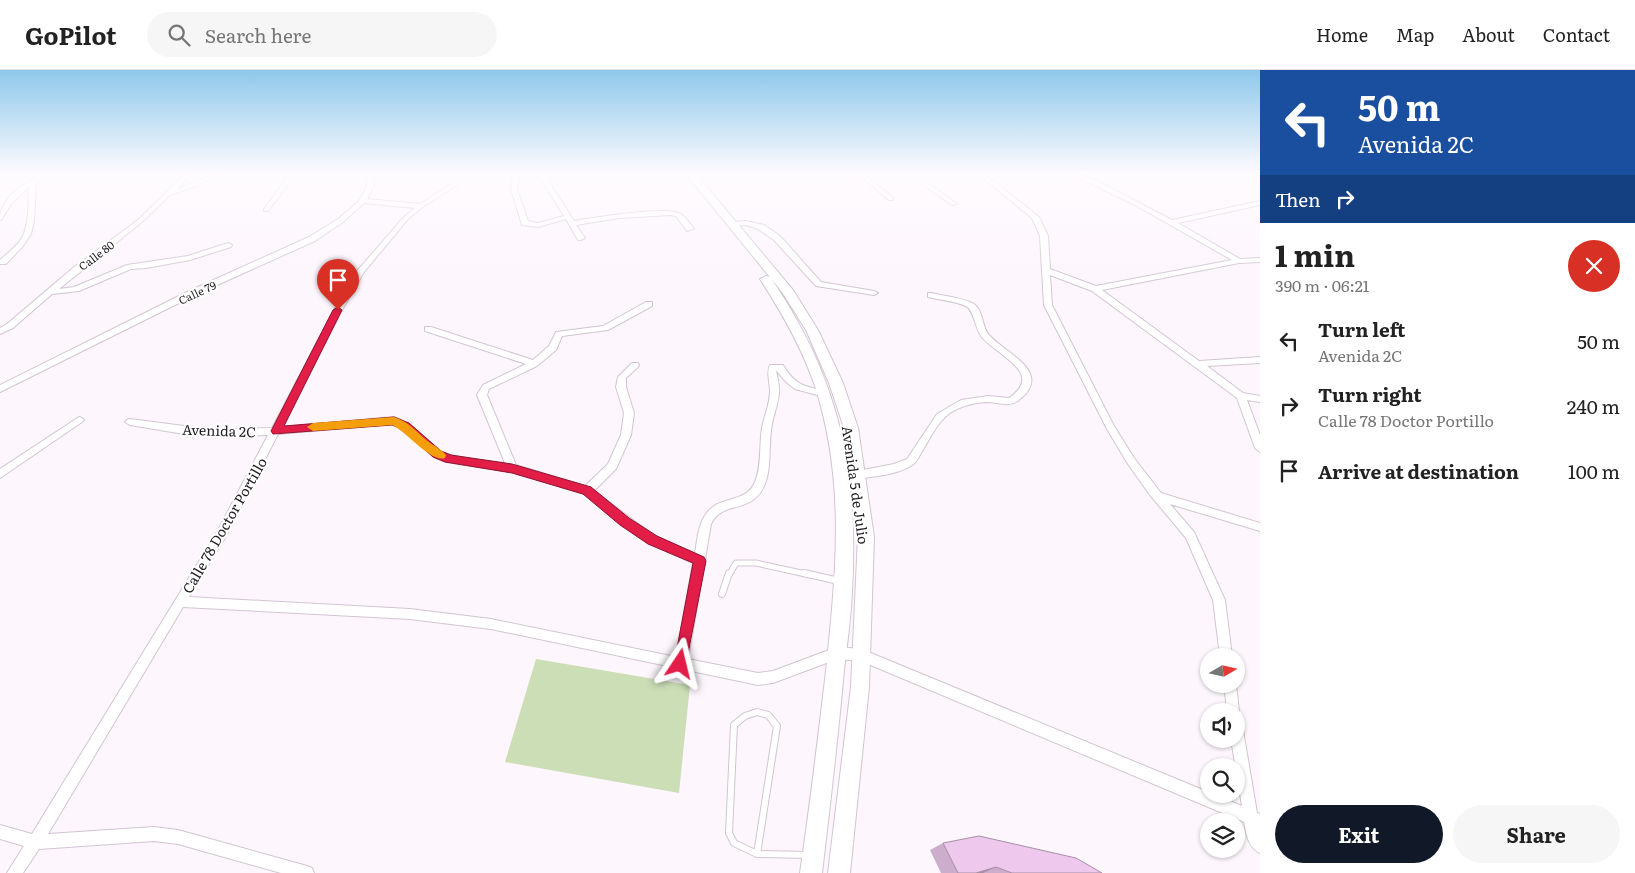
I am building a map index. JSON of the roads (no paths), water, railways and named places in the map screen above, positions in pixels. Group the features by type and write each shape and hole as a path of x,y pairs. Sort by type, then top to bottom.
{"main road":[{"name":"Avenida 5 de Julio","path":"711,211 755,264 780,298 811,356 835,427 842,482 845,529 844,582 811,873"},
{"name":"Avenida 5 de Julio","path":"722,211 787,290 812,330 836,383 851,428 866,537 860,688 839,873"}],"street":[{"path":"4,262 25,238 31,224 30,211"},
{"name":"Calle 80","path":"0,331 10,326 76,270 150,211"},
{"name":"Calle 79","path":"0,388 185,297 312,239 330,228 350,211"},
{"name":"Calle 78 Doctor Portillo","path":"14,873 35,842 221,535 338,310 361,271 385,242 416,211"},
{"path":"521,211 525,223 538,225 569,220 670,213 678,215 690,229"},
{"path":"564,211 581,238"},
{"path":"1028,211 1035,217 1044,236 1048,305 1110,427 1131,461 1190,535 1219,600 1225,648"},
{"path":"1152,211 1239,261"},
{"path":"1172,222 1221,211"},
{"path":"733,224 746,222 761,227 777,238 819,284 874,293"},
{"path":"51,292 76,289 130,267 190,258 228,245"},
{"path":"1095,289 1239,261 1260,260"},
{"path":"1045,270 1095,289 1241,396 1260,399"},
{"path":"857,475 895,468 910,462 940,416 950,408 964,402 988,399 1010,401 1018,396 1028,385 1028,379 1023,367 987,338 980,329 976,312 970,305 931,295"},
{"path":"512,468 482,395 486,386 534,364 552,348 559,334 605,328 649,304"},
{"path":"428,329 534,364"},
{"path":"1197,364 1260,360"},
{"path":"587,491 612,466 626,435 629,413 621,387 622,377 636,365"},
{"path":"680,664 709,516 715,509 752,496 760,484 766,456 765,432 775,396 773,367 780,368 790,384 797,388 824,394"},
{"path":"1241,396 1260,448"},
{"path":"0,474 79,420"},
{"name":"Avenida 2C","path":"130,422 203,432 276,431 394,420 406,426 437,454 449,459 512,468 587,491 624,521 652,540 699,561"},
{"path":"1157,496 1260,528"},
{"path":"179,602 410,614 491,624 680,664 758,678 773,677 837,653 861,655 1256,819"},
{"path":"1240,748 1256,819 1254,837 1260,846"},
{"path":"0,832 35,842 154,834 178,837 307,873"}],"lane":[{"path":"722,594 730,572 736,564 756,563 844,582"},
{"path":"756,854 776,726 772,716 765,712 743,717 734,725 729,833 734,843 756,854 814,855"}]}
